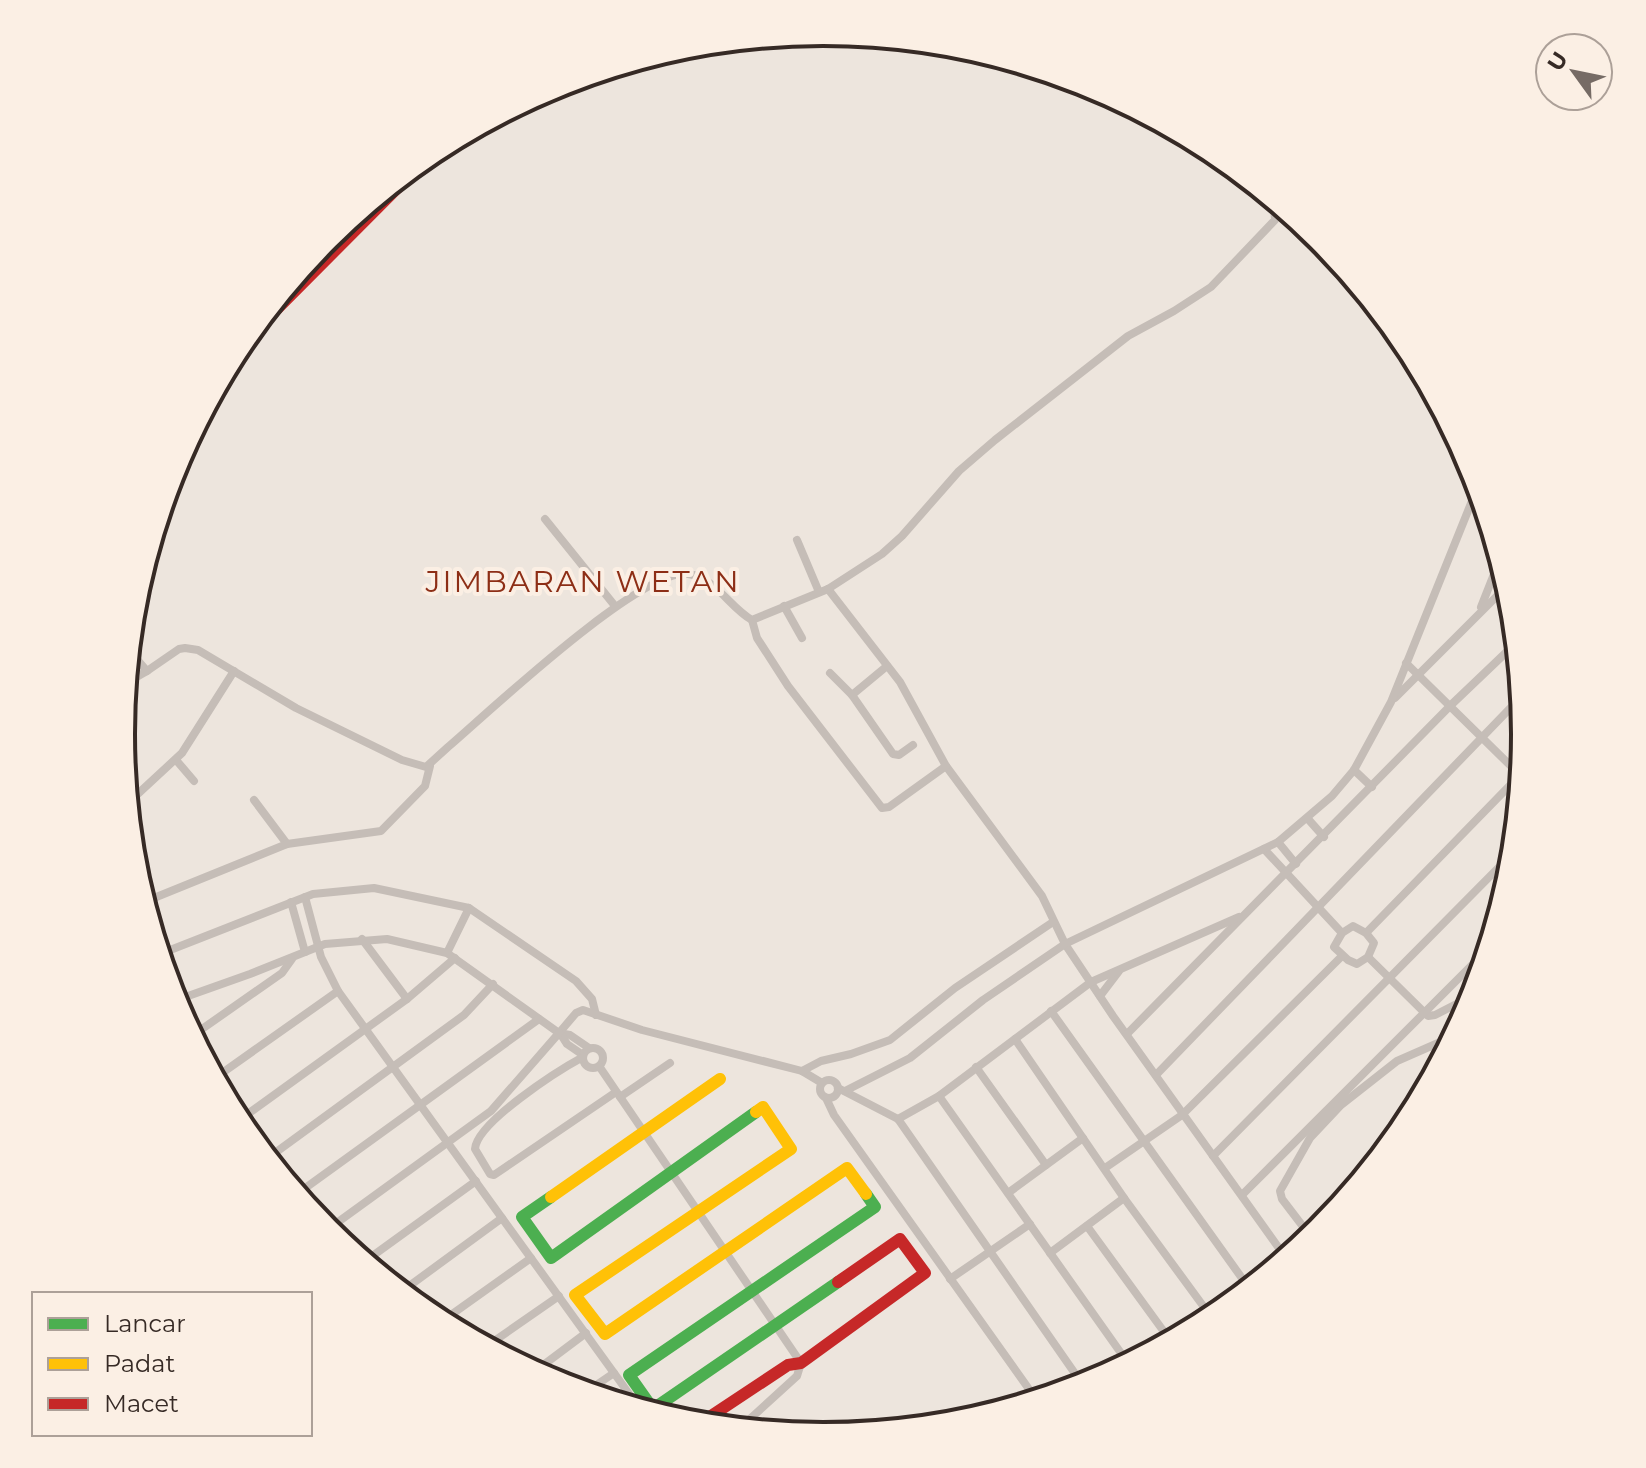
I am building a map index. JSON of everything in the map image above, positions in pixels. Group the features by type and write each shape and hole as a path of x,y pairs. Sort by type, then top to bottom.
{"street":[{"path":"752,620 824,590 882,554 902,536 959,471 1128,336 1174,311 1217,281 1275,220 1275,215"},
{"path":"319,267 351,235"},
{"path":"826,1098 910,1058 983,1000 1065,944 1278,842 1308,819 1354,770 1391,702 1471,504"},
{"path":"545,519 615,606"},
{"path":"797,540 824,590 900,682 946,766 1046,904 1065,944 1100,996 1279,1249"},
{"path":"155,898 287,844 381,831 425,786 430,766 448,747 615,606 671,576 689,574 704,580 752,620 757,638 788,686 882,808 889,807 946,766"},
{"path":"1479,613 1493,577"},
{"path":"1391,702 1497,596"},
{"path":"784,606 802,638"},
{"path":"137,676 185,648 198,650 296,708 402,760 422,767 430,766"},
{"path":"1127,1034 1506,653"},
{"path":"139,662 147,671"},
{"path":"1406,663 1510,765"},
{"path":"852,695 887,666"},
{"path":"138,794 190,743 234,671"},
{"path":"830,673 852,695 893,754 899,755 913,745"},
{"path":"1156,1075 1510,708"},
{"path":"176,760 194,781"},
{"path":"1354,770 1372,787"},
{"path":"1366,933 1509,786"},
{"path":"254,800 287,844"},
{"path":"1308,819 1324,837"},
{"path":"1278,842 1296,864"},
{"path":"1264,849 1342,933"},
{"path":"1213,1156 1498,868"},
{"path":"170,950 305,897 337,889 374,888 469,908 576,981 592,999 596,1015"},
{"path":"305,897 324,964 338,991 629,1394"},
{"path":"291,902 305,952"},
{"path":"249,1113 407,999 451,956 469,908"},
{"path":"898,1119 939,1096 1091,982 1243,915"},
{"path":"802,1071 821,1061 890,1040 955,988 1052,919"},
{"path":"1353,926 1366,933 1374,943 1368,957 1357,964 1342,956 1334,945 1342,933 1353,926"},
{"path":"362,939 407,999"},
{"path":"187,996 292,959 318,946 362,939 387,939 451,956 559,1033 567,1044 585,1053"},
{"path":"1105,1168 1182,1115 1342,956"},
{"path":"1368,957 1423,1013 1435,1015 1456,1004"},
{"path":"202,1029 282,973 292,959"},
{"path":"1242,1195 1470,967"},
{"path":"1100,996 1121,969"},
{"path":"276,1152 464,1015 493,984"},
{"path":"224,1072 338,991"},
{"path":"339,1222 499,1104 579,1011 802,1071 822,1083"},
{"path":"1051,1011 1243,1279"},
{"path":"306,1188 539,1019"},
{"path":"1015,1039 1124,1198 1204,1307"},
{"path":"1303,1226 1282,1199 1280,1191 1310,1138 1341,1105 1386,1068 1437,1044"},
{"path":"599,1066 604,1058 602,1051 596,1047 502,1112 476,1142 475,1149 490,1174 494,1175 670,1063"},
{"path":"585,1053 587,1066 599,1066"},
{"path":"599,1066 801,1363"},
{"path":"976,1067 1046,1165"},
{"path":"646,1399 629,1375 875,1207 847,1168 605,1334 575,1295 791,1149 763,1107 551,1258 522,1217 720,1079"},
{"path":"822,1083 830,1080 898,1119 1075,1374"},
{"path":"822,1083 820,1091 834,1115 1029,1390"},
{"path":"939,1096 1121,1354"},
{"path":"1008,1193 1083,1138"},
{"path":"374,1255 476,1181"},
{"path":"1050,1253 1124,1198"},
{"path":"411,1285 502,1218"},
{"path":"950,1279 1030,1224"},
{"path":"1087,1226 1164,1332"},
{"path":"662,1403 900,1239 925,1273 801,1363 788,1365 715,1413"},
{"path":"453,1314 531,1258"},
{"path":"497,1339 559,1296"},
{"path":"546,1363 586,1333"},
{"path":"751,1418 797,1376 801,1363"},
{"path":"598,1384 614,1373"}],"traffic: fast":[{"path":"551,1197 522,1217 551,1258 756,1112"},
{"path":"646,1399 629,1375 875,1207 866,1194"},
{"path":"662,1403 838,1282"}],"traffic: slow":[{"path":"551,1197 720,1079"},
{"path":"756,1112 763,1107 791,1149 575,1295 605,1334 847,1168 866,1194"}],"traffic: jam":[{"path":"319,267 351,235"},
{"path":"715,1413 788,1365 801,1363 925,1273 900,1239 838,1282"}],"district":[{"name":"JIMBARAN WETAN","path":"583,582"}]}
